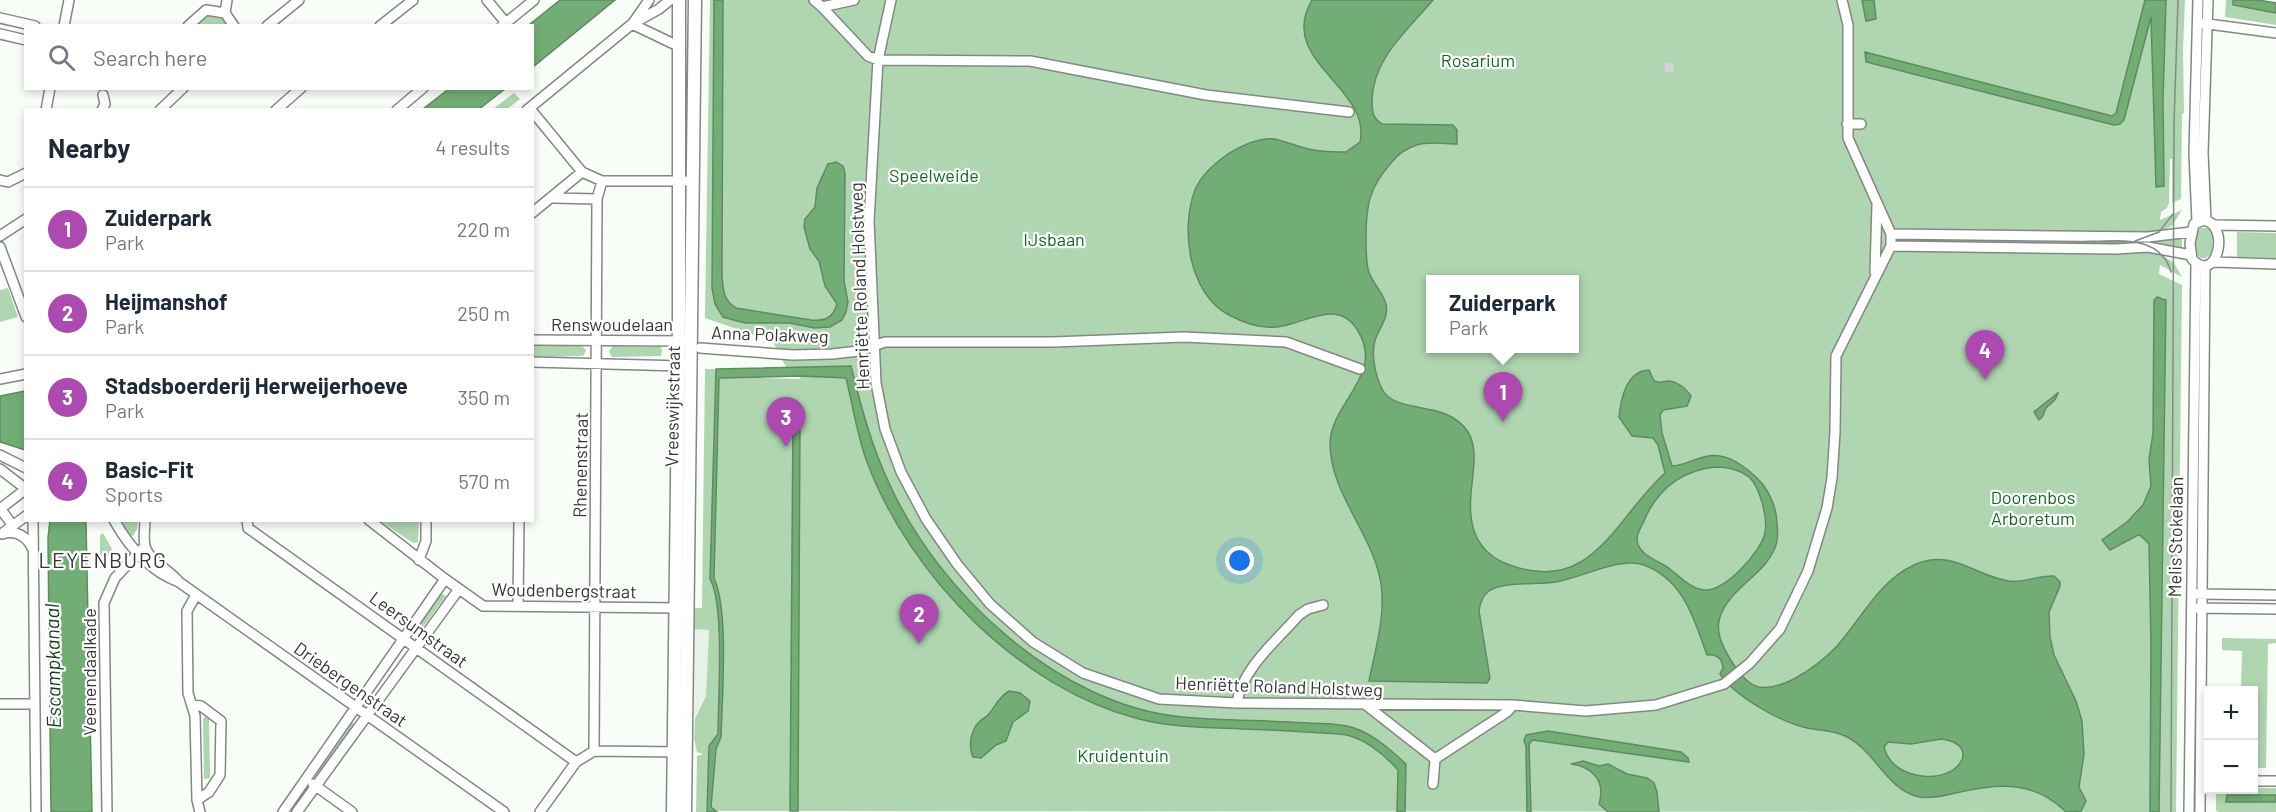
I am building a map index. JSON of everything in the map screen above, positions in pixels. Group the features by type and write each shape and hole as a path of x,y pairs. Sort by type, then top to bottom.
{"main road":[{"name":"Vreeswijkstraat","path":"679,0 690,343 684,366 680,752 685,812"},
{"name":"Vreeswijkstraat","path":"686,181 695,0"},
{"name":"Vreeswijkstraat","path":"673,812 680,752"}],"street":[{"path":"64,24 69,0"},
{"path":"225,13 227,0"},
{"path":"271,24 299,0"},
{"path":"382,24 412,0"},
{"path":"487,0 504,24 534,0"},
{"path":"632,24 649,0"},
{"path":"531,108 632,24 670,0"},
{"path":"814,0 868,56 878,60 1030,61 1206,95 1349,112"},
{"path":"822,7 854,0"},
{"name":"Henriëtte Roland Holstweg","path":"891,0 878,60 869,220 876,383 885,429 901,471 926,519 957,564 990,604 1033,642 1083,673 1160,699 1237,703 1513,705 1586,711 1656,705 1724,684 1761,653 1780,629 1808,571 1827,508 1832,478 1836,356 1875,277"},
{"path":"1842,0 1848,26 1848,138 1891,234 1889,249 1875,277"},
{"path":"2198,0 2194,153 2206,223 2218,231 2217,250 2201,262"},
{"path":"2206,223 2203,153 2208,0"},
{"path":"190,24 207,5 225,13 233,24"},
{"path":"0,18 26,24"},
{"path":"2196,22 2276,33"},
{"path":"632,24 680,47"},
{"path":"0,34 24,40"},
{"path":"45,108 50,90"},
{"path":"162,108 178,90"},
{"path":"278,108 299,90"},
{"path":"399,108 421,90"},
{"path":"103,95 105,104 103,108"},
{"path":"534,114 582,172 602,181 686,181"},
{"path":"1847,124 1861,124"},
{"path":"534,212 582,172"},
{"path":"0,180 8,182 24,174"},
{"name":"Rhenenstraat","path":"594,751 598,363 597,199 602,181"},
{"path":"553,198 597,199"},
{"path":"1875,277 1877,201"},
{"path":"0,236 24,220"},
{"path":"1891,234 2150,237 2191,232 2206,223 2276,226"},
{"path":"2191,232 2201,262"},
{"path":"0,247 23,301"},
{"path":"1889,249 2148,247 2201,262 2276,264"},
{"name":"Melis Stokelaan","path":"2189,812 2190,594 2201,262"},
{"name":"Melis Stokelaan","path":"2201,262 2201,608 2204,740"},
{"name":"Anna Polakweg","path":"690,343 793,355 859,351 873,344 885,342 1053,342 1184,337 1286,342 1360,369"},
{"name":"Renswoudelaan","path":"534,340 690,343"},
{"path":"534,362 684,366"},
{"path":"0,379 24,374"},
{"path":"0,455 24,467"},
{"path":"0,469 24,487"},
{"path":"24,491 0,509 16,530 29,542 33,552"},
{"path":"1,535 16,530 24,519"},
{"path":"33,522 36,812"},
{"name":"Driebergenstraat","path":"115,522 124,539 136,553 167,578 179,582"},
{"path":"145,522 145,546"},
{"name":"Woudenbergstraat","path":"371,522 418,560 483,606 682,608"},
{"path":"418,560 426,541 426,522"},
{"path":"518,606 519,522"},
{"name":"Leersumstraat","path":"248,524 402,638 576,762"},
{"name":"Driebergenstraat","path":"145,546 150,554 179,582 196,595 504,812"},
{"name":"Veenendaalkade","path":"107,812 104,603 115,578 145,546"},
{"path":"283,812 445,579"},
{"path":"297,812 459,589"},
{"path":"2190,594 2276,595"},
{"path":"196,595 187,611 188,693 195,716 197,800 200,812"},
{"path":"1237,703 1239,690 1246,676 1299,615 1308,609 1323,605"},
{"path":"2190,608 2276,609"},
{"path":"0,704 34,705"},
{"path":"192,705 201,706 221,721 220,775 210,792 197,800"},
{"path":"1366,705 1435,759"},
{"path":"1435,759 1513,705"},
{"path":"540,812 576,762 594,751 680,752"},
{"path":"1433,784 1435,759"},
{"path":"306,779 352,812"},
{"path":"2258,781 2276,781"},
{"path":"2189,782 2204,782"},
{"name":"Melis Stokelaan","path":"2200,812 2204,788"}],"shaded area":[{"path":"694,629 709,629 706,696 695,719 693,712"}],"green space":[{"path":"710,0 2185,0 2181,199 2172,203 2172,159 2170,159 2169,203 2167,208 2161,212 2160,220 2182,210 2172,226 2160,232 2182,236 2182,251 2159,253 2174,263 2182,277 2160,265 2159,274 2182,285 2176,812 2159,812 2166,300 2162,297 2154,812 715,811 711,808 716,749 720,741 721,608 714,578 719,377 800,379 801,376 826,376 788,371 770,336 754,335 705,318"},
{"path":"2226,0 2233,0 2233,5 2276,13 2276,25 2225,17"},
{"path":"206,14 224,15 230,24 195,24"},
{"path":"514,93 520,99 508,108 494,108"},
{"path":"2200,228 2209,228 2213,233 2212,253 2206,258 2200,258 2195,252 2196,232"},
{"path":"2237,232 2276,233 2276,258 2237,257"},
{"path":"8,288 18,317 0,322 0,290"},
{"path":"534,346 582,346 586,350 584,355 534,357"},
{"path":"613,346 660,347 662,349 661,356 612,357 609,351"},
{"path":"705,369 716,369 710,579 718,610 718,734 709,746 707,812 696,812 697,756 703,754 697,752 694,739 695,719 706,696 709,630 694,629 694,608 702,608"},
{"path":"122,522 138,522 133,536 128,535"},
{"path":"382,522 419,522 418,542 413,543"},
{"path":"103,533 112,549 100,568 100,535"},
{"path":"440,593 446,596 421,630 416,627"},
{"path":"2196,611 2199,611 2197,776 2194,776"},
{"path":"2222,638 2276,639 2276,643 2268,644 2266,768 2258,768 2258,686 2241,686 2242,651 2222,650"},
{"path":"209,717 210,778 204,779 203,718"},
{"path":"350,721 355,724 319,775 315,771"},
{"path":"2258,788 2276,788 2276,795 2227,795 2226,801 2276,802 2276,812 2218,812 2216,794 2258,794"}],"water":[{"path":"560,0 615,0 534,66 534,24 530,24"},
{"path":"714,0 723,0 722,275 724,294 736,308 811,320 824,319 833,313 837,304 825,286 819,261 810,249 804,227 805,219 815,207 817,188 828,164 836,162 843,166 845,173 844,281 848,302 842,320 830,327 815,328 789,323 745,323 723,317 715,304 712,288"},
{"path":"1312,0 1433,0 1403,34 1378,71 1372,100 1374,116 1382,124 1453,125 1457,130 1457,144 1427,143 1406,150 1391,163 1373,189 1367,216 1367,261 1372,279 1385,300 1387,309 1375,340 1374,358 1382,389 1389,397 1410,406 1447,415 1459,421 1468,432 1474,451 1470,506 1472,524 1482,546 1500,561 1536,571 1560,570 1581,562 1599,548 1665,473 1658,445 1653,438 1632,436 1619,417 1626,387 1635,375 1649,370 1654,381 1677,383 1691,396 1687,406 1663,410 1660,415 1662,433 1672,466 1700,458 1726,457 1744,467 1760,481 1775,509 1778,534 1774,550 1761,568 1728,601 1719,621 1723,646 1742,676 1754,685 1768,687 1786,683 1806,672 1837,646 1891,580 1914,565 1928,561 1952,561 2009,581 2054,576 2060,582 2060,586 2049,612 2050,637 2054,655 2076,701 2082,721 2084,754 2079,787 2086,801 2081,811 2066,812 2042,795 2016,787 1989,787 1929,797 1919,797 1908,793 1890,779 1866,751 1847,737 1796,725 1747,700 1720,674 1723,668 1720,659 1714,655 1707,655 1686,602 1669,580 1644,565 1634,563 1612,565 1556,582 1502,586 1489,591 1482,600 1479,611 1490,678 1487,683 1369,681 1382,614 1379,574 1367,541 1336,477 1330,443 1333,428 1361,375 1365,361 1365,347 1358,331 1350,321 1341,316 1320,315 1288,325 1264,327 1240,321 1229,315 1215,305 1205,292 1191,260 1189,242 1188,223 1195,190 1213,165 1233,151 1263,139 1279,140 1330,152 1346,152 1360,142 1360,123 1352,105 1315,57 1306,40 1304,21","holes":["1715,467 1737,470 1749,477 1757,488 1766,527 1762,541 1750,560 1722,584 1705,590 1690,585 1647,555 1640,548 1637,539 1648,512 1662,492 1680,478 1702,469","1941,739 1954,743 1961,749 1963,756 1960,764 1952,771 1940,775 1926,776 1909,773 1890,760 1884,747 1888,742 1911,744"]},
{"path":"1862,0 1874,0 1876,19 1866,21"},
{"path":"2145,0 2166,0 2163,100 2164,186 2156,187 2151,17 2124,120 2114,125 1866,62 1865,52 2112,116 2116,113"},
{"path":"2233,0 2276,3 2276,13 2233,5"},
{"path":"447,90 504,90 480,108 424,108"},
{"path":"2157,297 2166,300 2159,812 2150,812 2149,544 2138,535 2110,550 2102,540 2127,522 2143,505 2151,486 2149,459 2153,433 2154,300"},
{"path":"851,366 877,454 889,483 911,524 938,564 971,602 1007,636 1048,666 1091,691 1136,708 1182,717 1332,724 1349,726 1368,734 1406,764 1405,812 1397,812 1398,770 1379,752 1356,738 1339,734 1178,726 1139,719 1095,704 1052,682 1012,654 974,622 940,585 911,546 886,505 867,462 846,378 801,376 719,378 714,578 722,611 723,678 721,737 716,749 711,807 717,812 707,812 709,746 718,734 718,610 710,579 716,369"},
{"path":"24,391 24,450 0,442 0,396"},
{"path":"2058,393 2056,398 2039,420 2034,412"},
{"path":"793,420 800,420 798,811 790,811"},
{"name":"Escampkanaal","path":"50,522 86,523 92,812 51,812 48,538"},
{"path":"1009,691 1020,693 1030,701 1028,711 1013,722 1006,741 996,745 981,758 973,757 971,744 976,727"},
{"path":"1548,731 1681,752 1689,762 1533,740 1529,744 1531,812 1527,812 1524,741 1526,735"},
{"path":"1583,761 1599,766 1608,764 1627,774 1647,778 1654,783 1659,812 1608,812 1599,804 1601,788 1596,776 1586,768 1571,764"},
{"path":"2227,795 2276,795 2276,802 2226,802"}],"tunnel":[{"path":"1669,63 1670,75"}],"tram line":[{"path":"2171,812 2174,123 2178,0"},
{"path":"2135,241 2159,232 2173,214"},
{"path":"2074,242 2117,241 2144,244 2156,250 2165,259 2171,272"}],"place":[{"name":"Basic-Fit","path":"1985,380"},
{"name":"Zuiderpark","path":"1503,422"},
{"name":"Stadsboerderij Herweijerhoeve","path":"786,447"},
{"name":"Heijmanshof","path":"919,644"}],"district":[{"name":"LEYENBURG","path":"103,559"}],"park label":[{"name":"Rosarium","path":"1478,60"},
{"name":"Speelweide","path":"934,175"},
{"name":"IJsbaan","path":"1054,239"},
{"name":"Doorenbos Arboretum","path":"2033,507"},
{"name":"Kruidentuin","path":"1123,755"}]}
